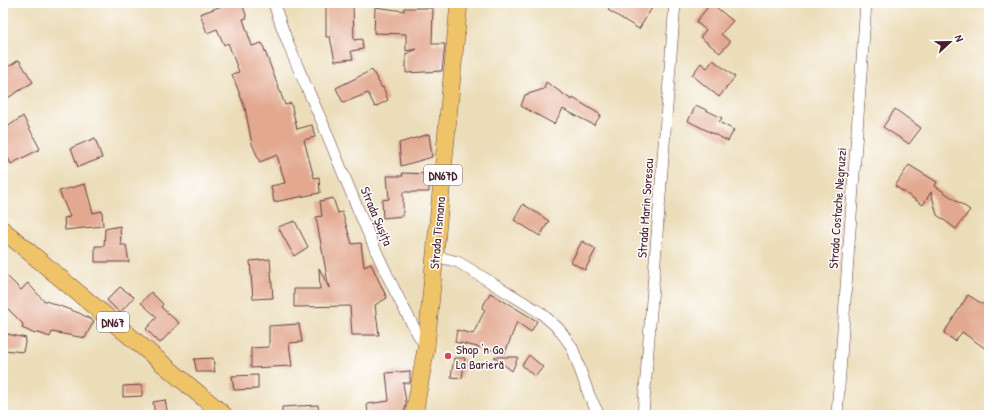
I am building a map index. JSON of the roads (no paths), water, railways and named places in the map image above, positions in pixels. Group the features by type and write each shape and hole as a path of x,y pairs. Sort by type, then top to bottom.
{"main road":[{"name":"Strada Tismana","path":"414,415 426,348 459,3"},
{"name":"DN67","path":"3,230 224,415"}],"street":[{"name":"Strada Șușița","path":"274,3 330,143 375,248 404,310 426,348"},
{"name":"Strada Marin Sorescu","path":"643,415 675,3"},
{"name":"Strada Costache Negruzzi","path":"837,415 866,3"},
{"path":"435,256 458,262 541,313 559,328 572,347 589,395 599,415"}],"place":[{"name":"Shop 'n Go La Barieră","path":"448,356"}]}
